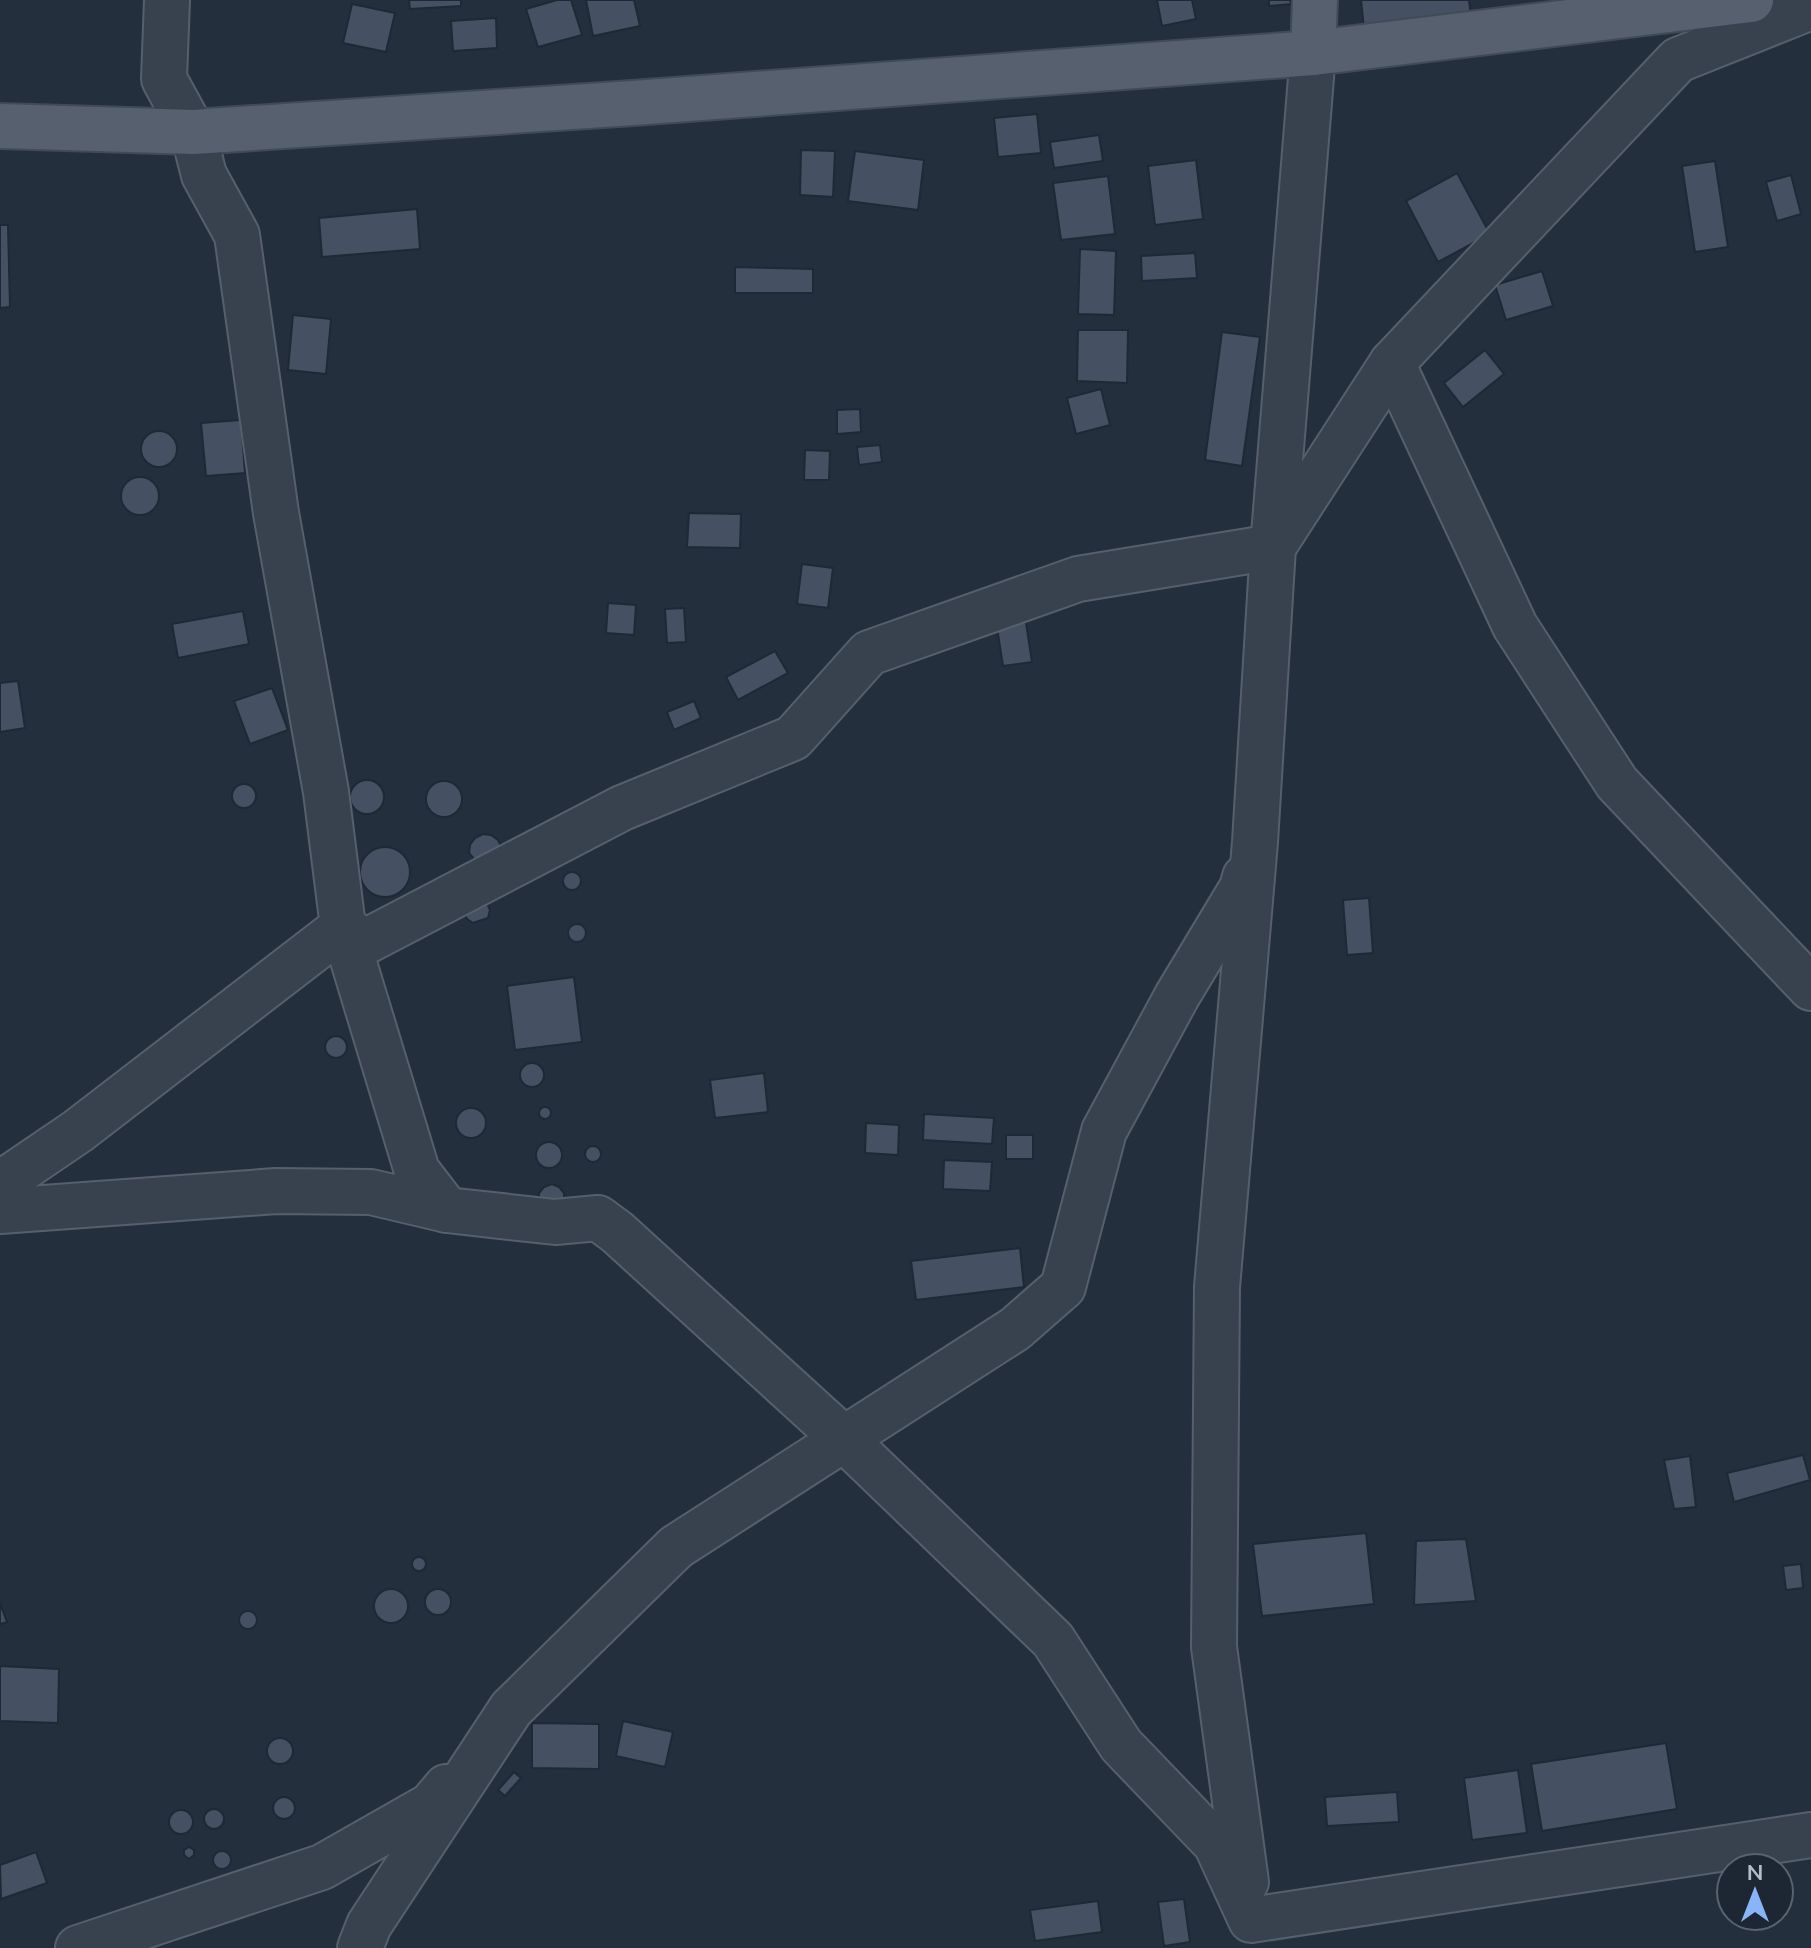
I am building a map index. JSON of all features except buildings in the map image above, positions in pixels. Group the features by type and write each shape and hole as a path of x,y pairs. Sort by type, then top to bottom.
{"main road":[{"path":"1313,53 1315,0"},
{"path":"0,126 193,132 1313,53 1751,0"}],"street":[{"path":"167,0 164,79 193,132 204,175 237,235 276,513 326,792 343,927 417,1171 447,1210"},
{"path":"343,927 365,942 622,808 793,738 869,653 1078,579 1273,547 1392,363 1678,60 1811,7"},
{"path":"1252,1934 1214,1647 1217,1287 1255,842 1273,547 1313,53"},
{"path":"1392,363 1515,626 1617,783 1811,988"},
{"path":"78,1948 322,1867 431,1805 511,1709 676,1547 1015,1329 1063,1287 1104,1131 1177,996 1242,888 1255,842"},
{"path":"0,1184 78,1131 343,927"},
{"path":"0,1211 276,1191 371,1192 447,1210 555,1222 598,1218 844,1439 1053,1640 1121,1745 1216,1844 1252,1934"},
{"path":"360,1948 369,1925 511,1709"},
{"path":"1252,1934 1811,1835"}]}
